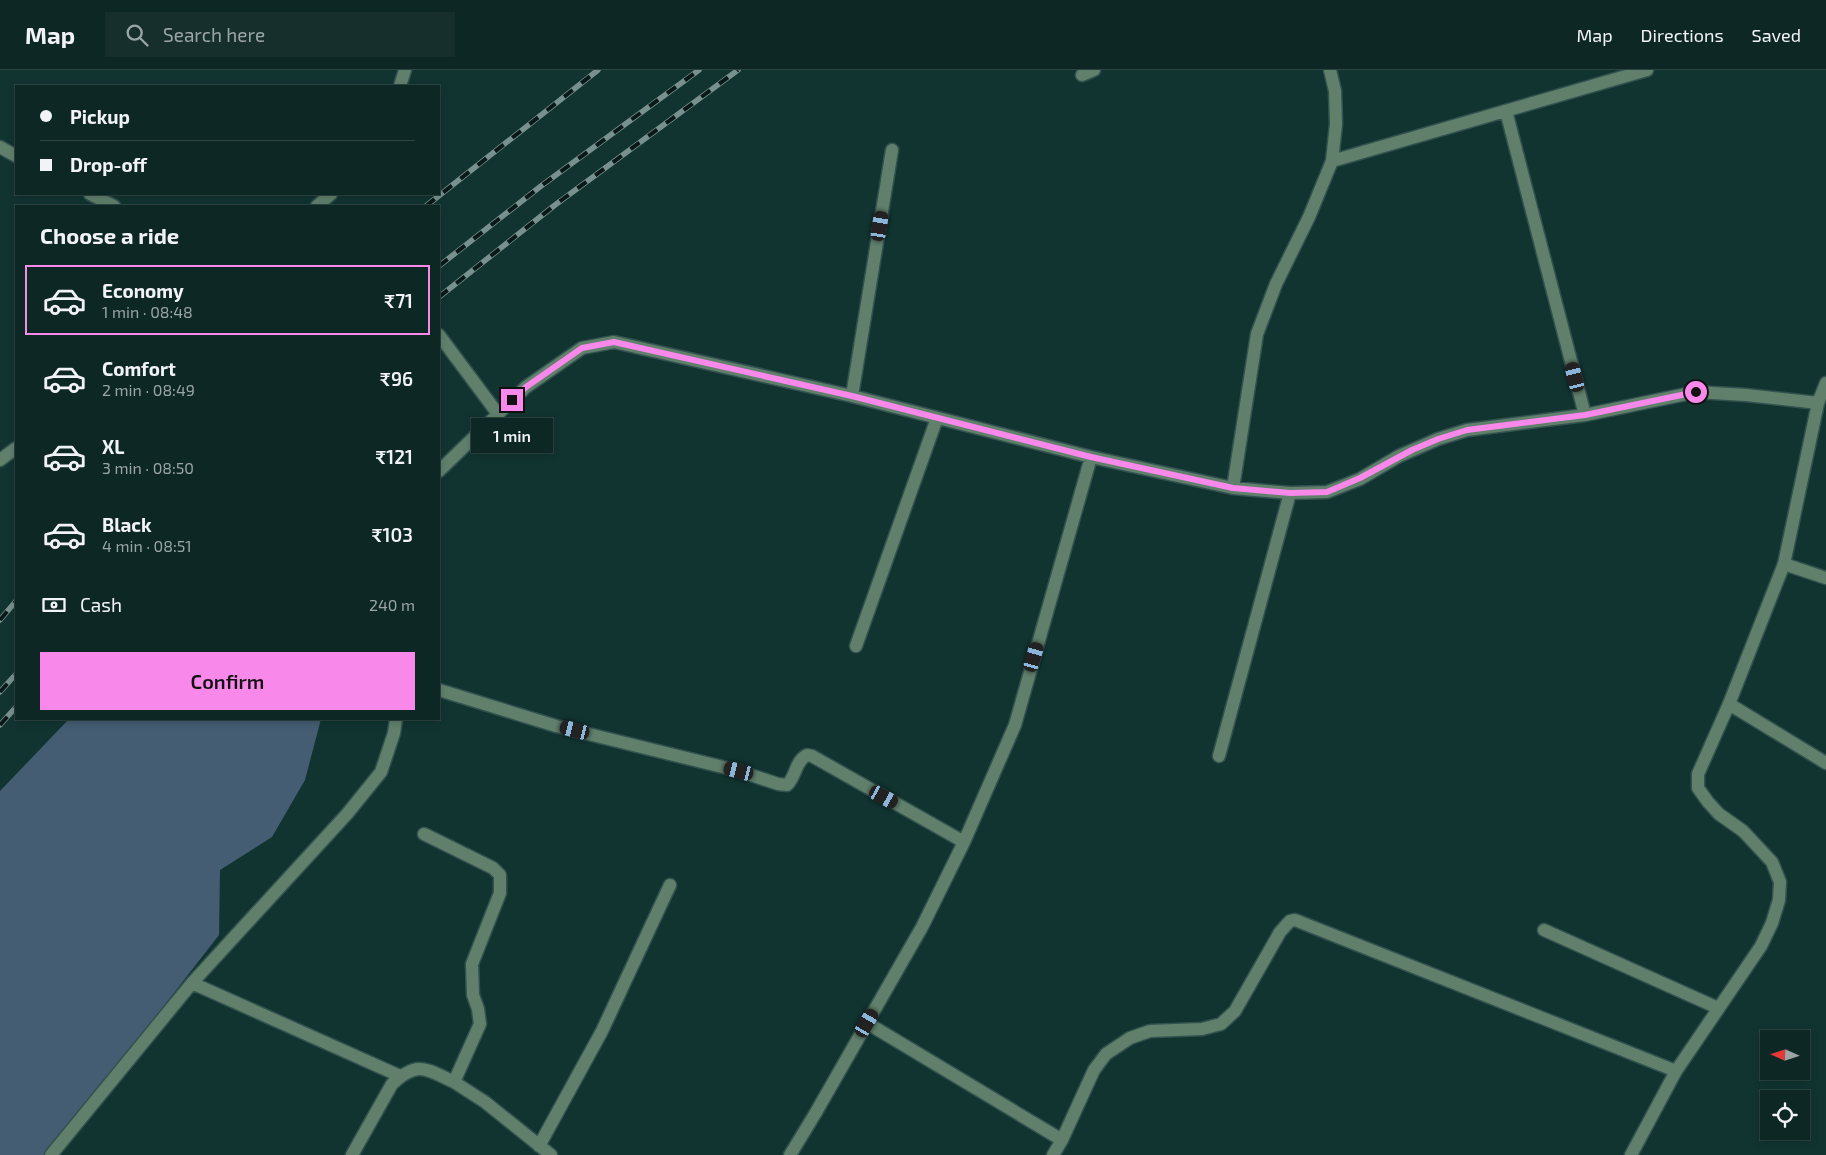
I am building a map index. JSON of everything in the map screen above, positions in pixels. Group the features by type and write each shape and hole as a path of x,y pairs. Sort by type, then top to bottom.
{"street":[{"path":"400,85 405,70"},
{"path":"1233,488 1257,334 1276,284 1309,217 1332,161 1336,124 1335,91 1330,70"},
{"path":"1332,161 1647,70"},
{"path":"1506,111 1585,415"},
{"path":"0,147 15,155"},
{"path":"852,396 892,150"},
{"path":"92,195 112,205"},
{"path":"318,205 330,195"},
{"path":"440,336 498,414"},
{"path":"440,470 526,387 582,348 614,342 852,396 1091,457 1233,488 1290,493 1327,492 1360,478 1399,456 1430,442 1467,430 1585,415 1696,392 1818,402"},
{"path":"1631,1155 1676,1071 1761,946 1772,923 1779,900 1780,882 1772,862 1743,831 1719,814 1708,802 1698,788 1698,774 1729,704 1784,564 1818,402 1826,383"},
{"path":"856,646 937,418"},
{"path":"0,460 15,449"},
{"path":"790,1155 922,926 964,842 1015,725 1091,457"},
{"path":"1219,756 1290,493"},
{"path":"1784,564 1826,578"},
{"path":"440,690 556,726 739,771 778,784 787,785 802,757 812,756 964,842"},
{"path":"1729,704 1826,763"},
{"path":"51,1155 192,983 348,814 381,772 394,733 396,720"},
{"path":"424,834 492,868 500,875 500,893 472,964 473,995 478,1009 480,1024 454,1082"},
{"path":"540,1146 602,1031 670,884"},
{"path":"1053,1155 1062,1140 1094,1070 1106,1054 1130,1038 1150,1031 1202,1029 1222,1024 1235,1010 1280,932 1290,921 1295,920 1676,1071"},
{"path":"1544,930 1718,1008"},
{"path":"192,983 400,1076"},
{"path":"867,1023 1062,1140"},
{"path":"352,1155 392,1084 400,1076 413,1068 423,1069 454,1082 485,1102 551,1155"}],"water":[{"path":"68,720 321,720 305,780 272,837 220,870 219,935 48,1155 0,1155 0,791"}],"railway":[{"path":"440,195 598,70"},
{"path":"440,265 541,186 699,70"},
{"path":"440,296 555,205 738,70"},
{"path":"427,205 440,195"},
{"path":"0,620 15,602"},
{"path":"0,692 15,675"},
{"path":"0,725 15,708"}],"route":[{"path":"512,400 526,387 582,348 614,342 852,396 1091,457 1233,488 1290,493 1327,492 1360,478 1412,450 1467,430 1585,415 1696,392"}]}
